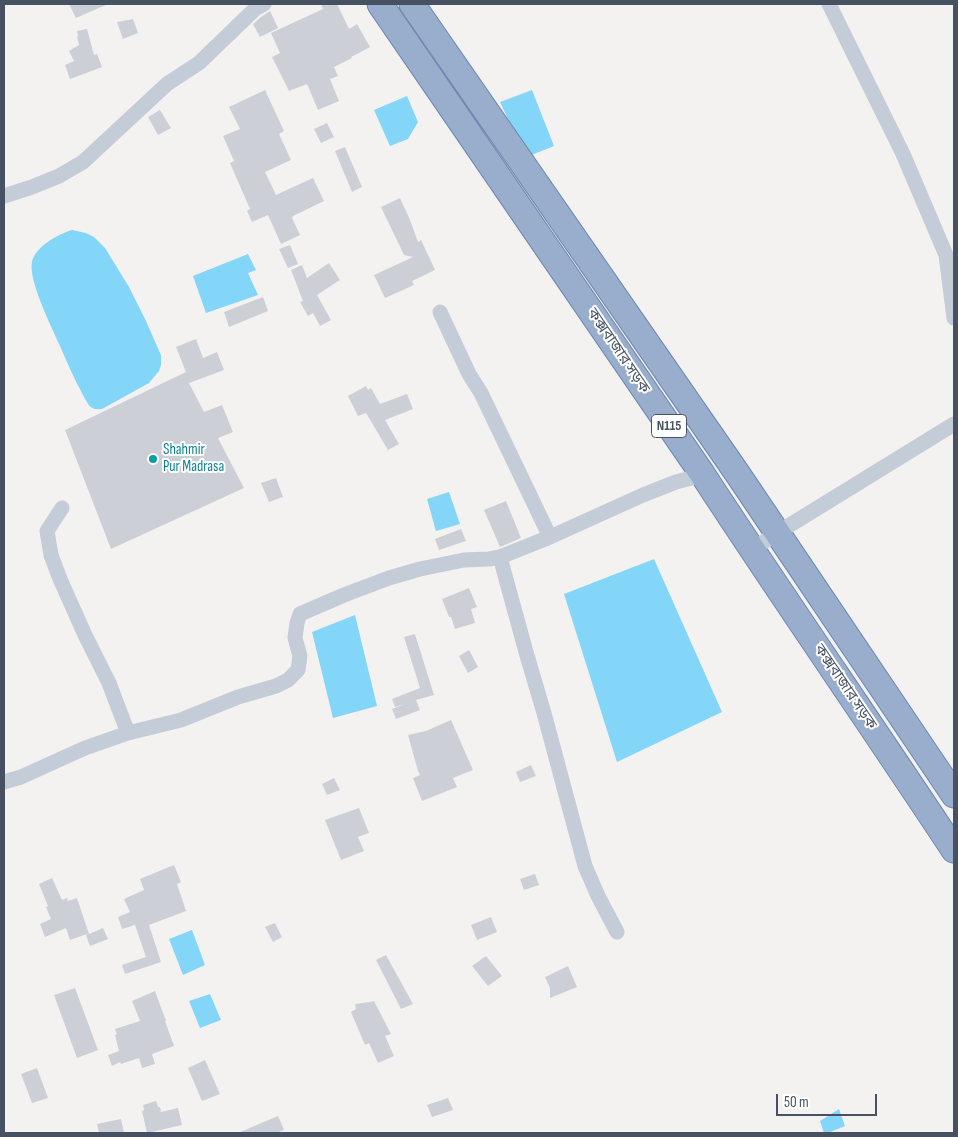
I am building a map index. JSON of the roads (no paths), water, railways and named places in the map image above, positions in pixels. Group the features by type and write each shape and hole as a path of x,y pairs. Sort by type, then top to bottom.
{"highway":[{"name":"কক্সবাজার সড়ক","path":"380,4 703,474 954,850"},
{"name":"কক্সবাজার সড়ক","path":"412,4 777,532 954,796"}],"street":[{"path":"4,196 59,176 83,162 167,84 199,63 255,9 264,4"},
{"path":"829,4 903,154 946,255 954,318"},
{"path":"440,312 550,537"},
{"path":"752,550 777,532 954,424"},
{"path":"4,782 22,777 86,748 128,733 181,720 238,697 276,686 288,680 298,670 300,656 295,638 300,614 388,578 464,560 500,557 550,537 643,495 703,474"},
{"path":"62,508 47,531 51,555 70,603 109,683 128,733"},
{"path":"500,557 585,866 617,932"}],"water":[{"path":"532,90 554,146 529,156 513,130 500,102"},
{"path":"407,96 418,122 408,139 390,146 374,110"},
{"path":"72,230 94,237 105,248 129,287 161,355 159,371 149,383 102,409 92,408 86,401 37,292 32,270 34,256 42,246"},
{"path":"248,254 256,270 248,273 258,295 206,313 193,276"},
{"path":"449,492 460,524 436,531 427,499"},
{"path":"654,559 722,712 617,762 564,594"},
{"path":"355,615 377,706 333,718 312,632"},
{"path":"192,930 205,965 183,975 169,939"},
{"path":"210,994 221,1020 200,1028 189,1001"},
{"path":"839,1109 845,1126 824,1133 820,1121"}],"place":[{"name":"Shahmir Pur Madrasa","path":"153,459"}]}
